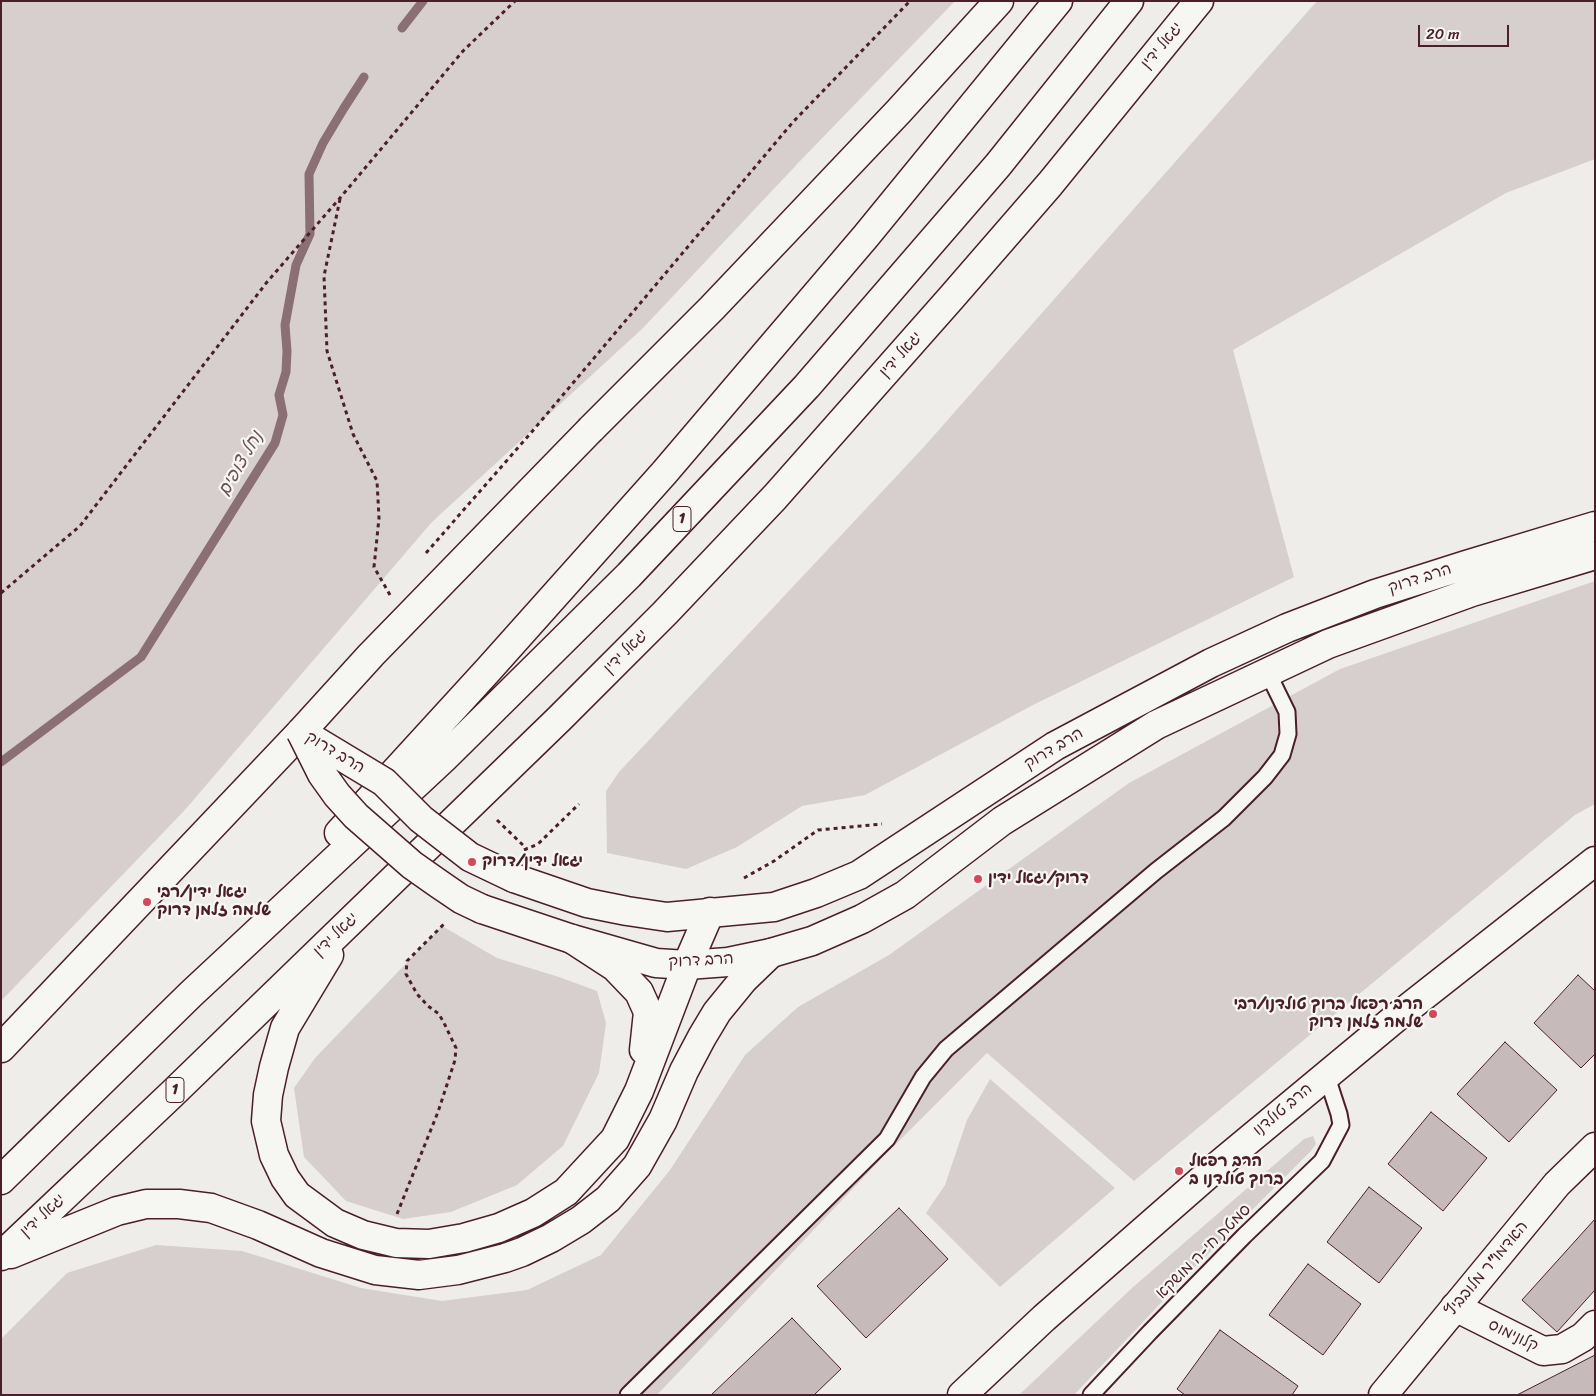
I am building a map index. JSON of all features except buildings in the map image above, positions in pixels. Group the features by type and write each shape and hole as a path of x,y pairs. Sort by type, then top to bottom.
{"main road":[{"path":"1,1048 301,732 371,655 725,294 899,111 999,1"},
{"path":"190,994 489,669 664,473 866,236 1058,1"},
{"name":"1","path":"1,1180 190,994 444,758 629,575 814,378 998,165 1128,1"},
{"name":"יגאל ידין","path":"1,1257 559,719 665,613 775,496 951,298 1050,184 1199,1"},
{"name":"הרב דרוק","path":"301,732 384,782 421,819 470,856 514,878 587,902 667,917 774,907 816,894 859,876 1055,746 1211,663 1287,628 1384,591 1466,564 1595,526"},
{"name":"הרב דרוק","path":"301,732 322,774 337,795 356,816 412,864 461,898 482,909 572,939 656,963 686,965 728,962 771,953 812,941 862,919 906,895 1002,821 1075,774 1156,725 1267,671 1370,628 1472,592 1595,555"},
{"name":"הרב טולדנו","path":"962,1395 1132,1239 1326,1074 1487,944 1595,861"},
{"path":"348,923 285,1028 268,1095 266,1121 274,1155 285,1178 297,1195 335,1223 363,1235 387,1241 429,1244 464,1238 499,1228 533,1213 566,1192 615,1139 640,1091 686,965 710,912"},
{"path":"572,939 615,966 639,992 648,1012 640,1091"},
{"path":"1,1257 117,1210 146,1204 179,1204 211,1208 258,1225 321,1253 375,1270 420,1275 458,1270 522,1252 551,1238 581,1220 608,1199 637,1166 663,1120 702,1037 718,1012 744,979 771,953"},
{"name":"האדמו\"ר מלובביץ","path":"1383,1395 1557,1184 1595,1147"},
{"name":"קלונימוס","path":"1456,1307 1543,1351 1562,1349 1583,1337 1595,1325"}],"lane":[{"path":"628,1395 887,1139 924,1076 946,1049 1156,871 1224,818 1265,777 1282,755 1288,734 1287,712 1267,671"},
{"name":"סמטת חי-ה מושקא","path":"1091,1395 1244,1236 1322,1161 1341,1125 1326,1074"}],"path":[{"path":"1,593 80,526 267,282 463,52 515,1"},
{"path":"422,558 530,434 793,122 910,1"},
{"path":"340,198 324,276 327,351 353,434 377,481 380,518 374,567 390,594 396,587"},
{"path":"475,800 527,849"},
{"path":"538,844 578,804"},
{"path":"387,1241 438,1112 455,1060 456,1048 446,1025 439,1014 417,994"}],"shaded area":[{"path":"1,1 955,1 801,160 643,328 432,522 184,811 1,1001"},
{"path":"1317,1 1595,1 1595,159 1506,193 1233,350 1294,577 1033,705 865,795 802,806 737,847 686,869 607,853 606,791 619,772 922,449"},
{"path":"1595,581 1595,804 1575,815 1134,1181 987,1053 881,1159 657,1395 1,1395 1,1339 67,1273 156,1245 242,1251 361,1288 442,1301 527,1290 601,1255 670,1170 745,1055 798,1007 889,955 1129,783 1340,669"},
{"path":"442,926 497,958 597,991 606,1023 599,1073 563,1146 517,1185 451,1212 403,1219 346,1201 304,1157 294,1088 315,1058"},
{"path":"990,1079 1115,1188 1000,1287 926,1213 945,1185 967,1120"},
{"path":"1313,1136 1316,1144 1310,1152 1194,1268 1074,1395 1019,1395 1132,1288 1304,1139"}],"waterway":[{"name":"נחל צופים","path":"402,28 423,1"},
{"name":"נחל צופים","path":"1,762 141,657 275,443 283,415 279,395 286,372 285,325 296,265 310,234 309,174 323,143 364,77"}],"place":[{"name":"יגאל ידין/דרוק","path":"472,862"},
{"name":"דרוק/יגאל ידין","path":"978,879"},
{"name":"יגאל ידין/רבי שלמה זלמן דרוק","path":"147,902"},
{"name":"הרב רפאל ברוך טולדנו/רבי שלמה זלמן דרוק","path":"1433,1014"},
{"name":"הרב רפאל ברוך טולדנו ב","path":"1179,1171"}]}
